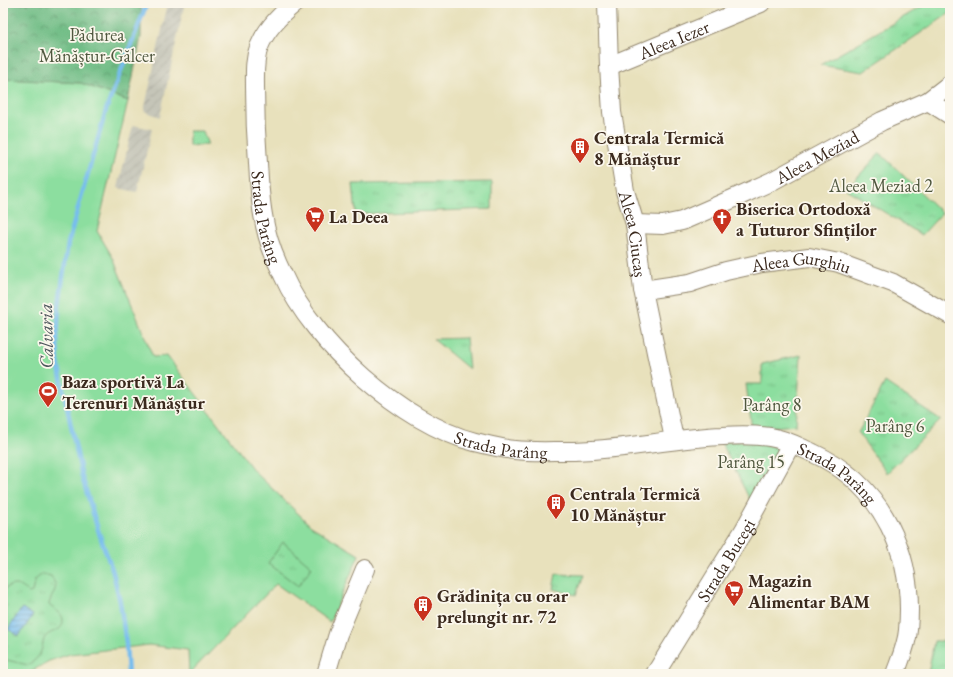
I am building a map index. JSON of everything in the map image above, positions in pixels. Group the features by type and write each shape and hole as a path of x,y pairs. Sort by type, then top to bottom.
{"street":[{"name":"Strada Parâng","path":"295,3 283,12 268,30 258,48 255,65 255,126 263,216 270,242 283,277 298,304 317,330 376,388 406,410 436,428 473,442 515,450 570,451 626,446 674,439 740,435 771,437 819,456 846,472 871,497 895,535 905,566 909,600 908,632 895,674"},
{"name":"Aleea Ciucaș","path":"607,3 612,112 625,191 635,224 643,290 674,439"},
{"name":"Aleea Iezer","path":"609,66 761,3"},
{"name":"Aleea Meziad","path":"635,224 663,225 682,220 772,181 870,127 928,101 950,84"},
{"path":"928,101 950,115"},
{"name":"Aleea Gurghiu","path":"643,290 690,283 726,271 762,263 809,257 839,263 893,283 950,315"},
{"name":"Strada Bucegi","path":"655,674 744,530 791,444"},
{"path":"326,674 338,634 365,569"}],"shaded area":[{"path":"168,3 184,6 160,117 144,111"},
{"path":"133,125 152,129 137,192 118,188"}],"green space":[{"name":"Pădurea Mănăștur-Gălcer","path":"3,3 141,3 141,37 128,101 81,83 3,79"},
{"path":"928,3 950,3 950,13 863,72 820,65"},
{"path":"3,79 81,83 128,101 97,231 113,258 153,357 167,356 254,471 311,526 359,555 330,622 276,584 189,674 188,650 149,645 70,654 49,661 27,674 3,674"},
{"path":"189,131 203,131 208,145 189,146"},
{"name":"Aleea Meziad 2","path":"880,153 942,213 922,235 846,189"},
{"path":"492,182 492,209 356,214 353,184"},
{"path":"466,338 469,369 433,339"},
{"name":"Parâng 8","path":"801,355 796,425 752,429 746,384 762,384 762,364"},
{"name":"Parâng 6","path":"885,382 941,420 887,473 858,433"},
{"name":"Parâng 15","path":"748,441 780,448 750,500 721,442"},
{"path":"283,542 312,567 298,586 268,563"},
{"path":"42,574 51,576 56,585 49,605 62,615 62,625 59,629 45,637 37,658 28,665 7,660 3,657 3,590 7,587 17,585 29,593 32,592 35,580"},
{"path":"556,574 583,575 576,595 553,589"},
{"path":"934,641 950,641 950,674 928,674"}],"water":[{"path":"22,608 33,615 19,636 8,629"}],"waterway":[{"name":"Calvaria","path":"128,674 126,643 120,602 113,572 82,477 62,384 58,361 57,339 59,305 68,243 106,110 147,3"}],"place":[{"name":"Centrala Termică 8 Mănăștur","path":"580,164"},
{"name":"La Deea","path":"315,233"},
{"name":"Biserica Ortodoxă a Tuturor Sfinților","path":"722,235"},
{"name":"Baza sportivă La Terenuri Mănăștur","path":"48,408"},
{"name":"Centrala Termică 10 Mănăștur","path":"556,520"},
{"name":"Magazin Alimentar BAM","path":"734,607"},
{"name":"Grădinița cu orar prelungit nr. 72","path":"423,622"}]}
